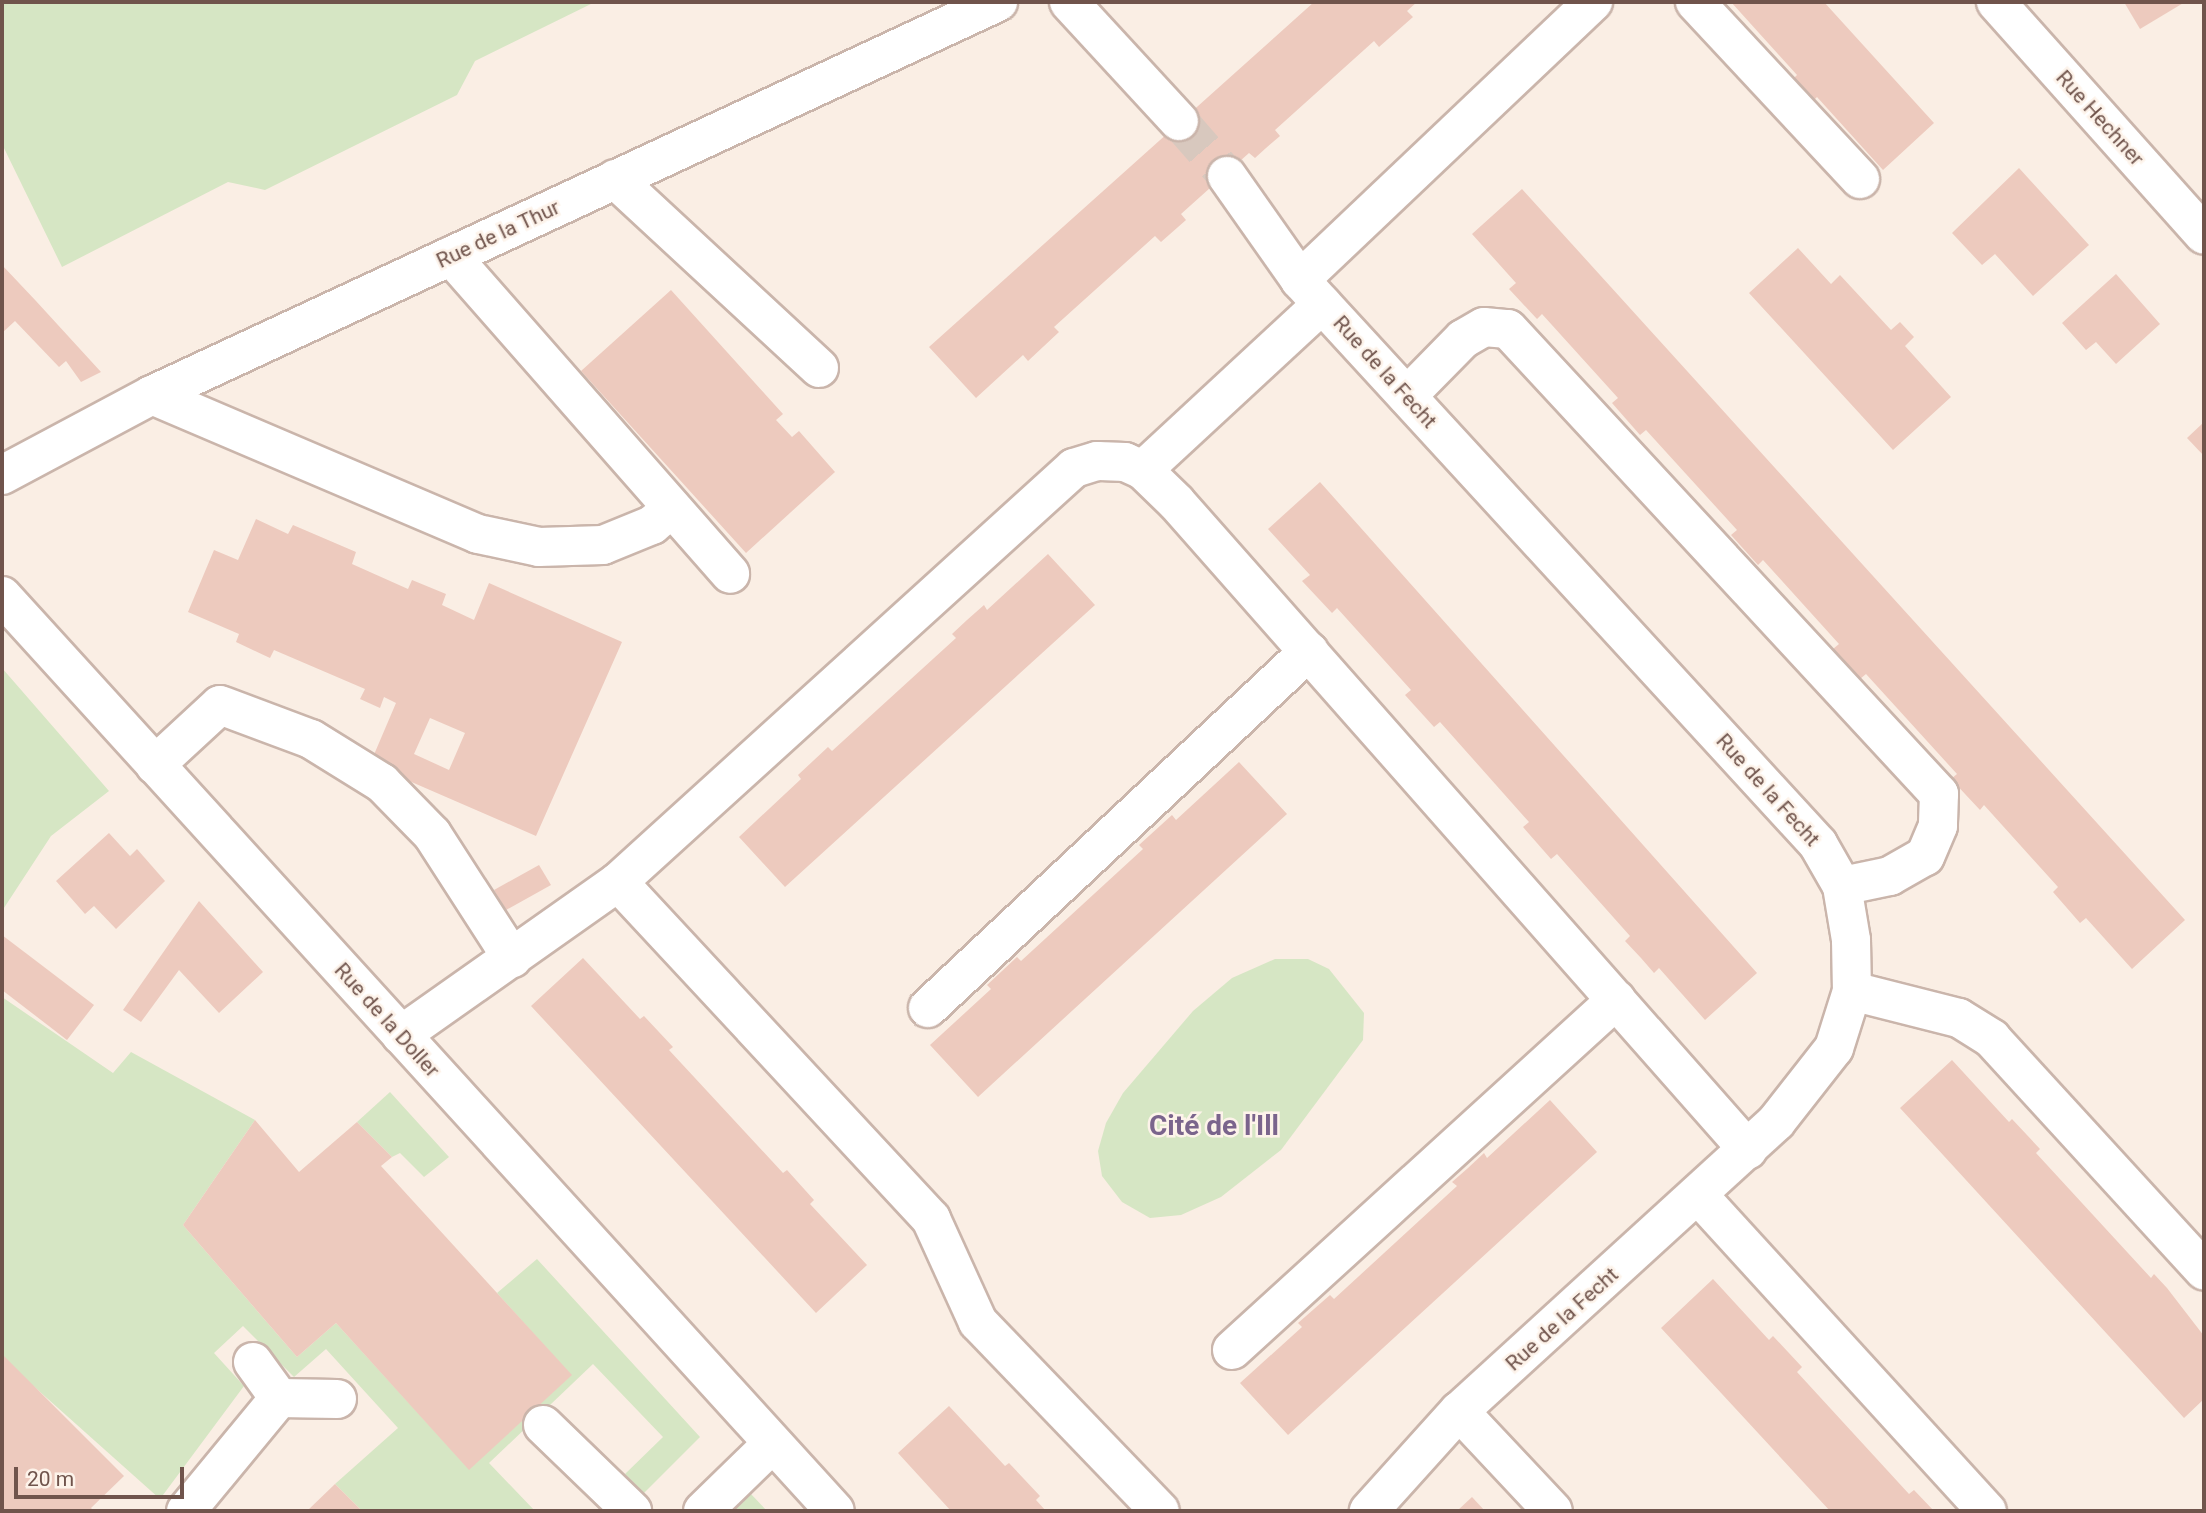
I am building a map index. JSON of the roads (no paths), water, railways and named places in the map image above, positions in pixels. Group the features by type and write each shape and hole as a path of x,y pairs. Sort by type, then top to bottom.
{"street":[{"name":"Rue de la Thur","path":"2,475 152,395 998,2"},
{"path":"1069,2 1179,121"},
{"path":"1143,470 1311,292 1593,2"},
{"path":"1695,2 1860,178"},
{"name":"Rue Hechner","path":"1996,2 2204,235"},
{"name":"Rue de la Fecht","path":"1227,176 1311,292 1818,844 1842,886 1851,940 1852,991 1834,1048 1748,1150 1459,1411 1369,1511"},
{"path":"615,179 819,368"},
{"path":"452,256 730,575"},
{"path":"1407,396 1463,339 1484,327 1508,330 1939,794 1938,826 1925,856 1889,876 1842,886"},
{"path":"152,395 478,534 539,547 603,545 652,525 672,508"},
{"path":"401,1035 618,882 1074,468 1097,461 1125,462 1143,470 1309,651 1748,1150"},
{"name":"Rue de la Doller","path":"2,596 835,1511"},
{"path":"928,1008 1309,651"},
{"path":"155,765 220,705 311,738 382,783 432,834 512,958"},
{"path":"618,882 931,1219 978,1322 1160,1511"},
{"path":"1852,991 1959,1018 1992,1039 2204,1270"},
{"path":"1233,1350 1616,1000"},
{"path":"1699,1196 1987,1511"},
{"path":"253,1362 279,1398"},
{"path":"279,1398 337,1399"},
{"path":"186,1511 279,1398"},
{"path":"1459,1411 1553,1511"},
{"path":"543,1425 632,1511"},
{"path":"703,1511 772,1444"}],"tunnel":[{"path":"1179,121 1227,176"}],"district":[{"name":"Cité de l'Ill","path":"1214,1126"}]}
